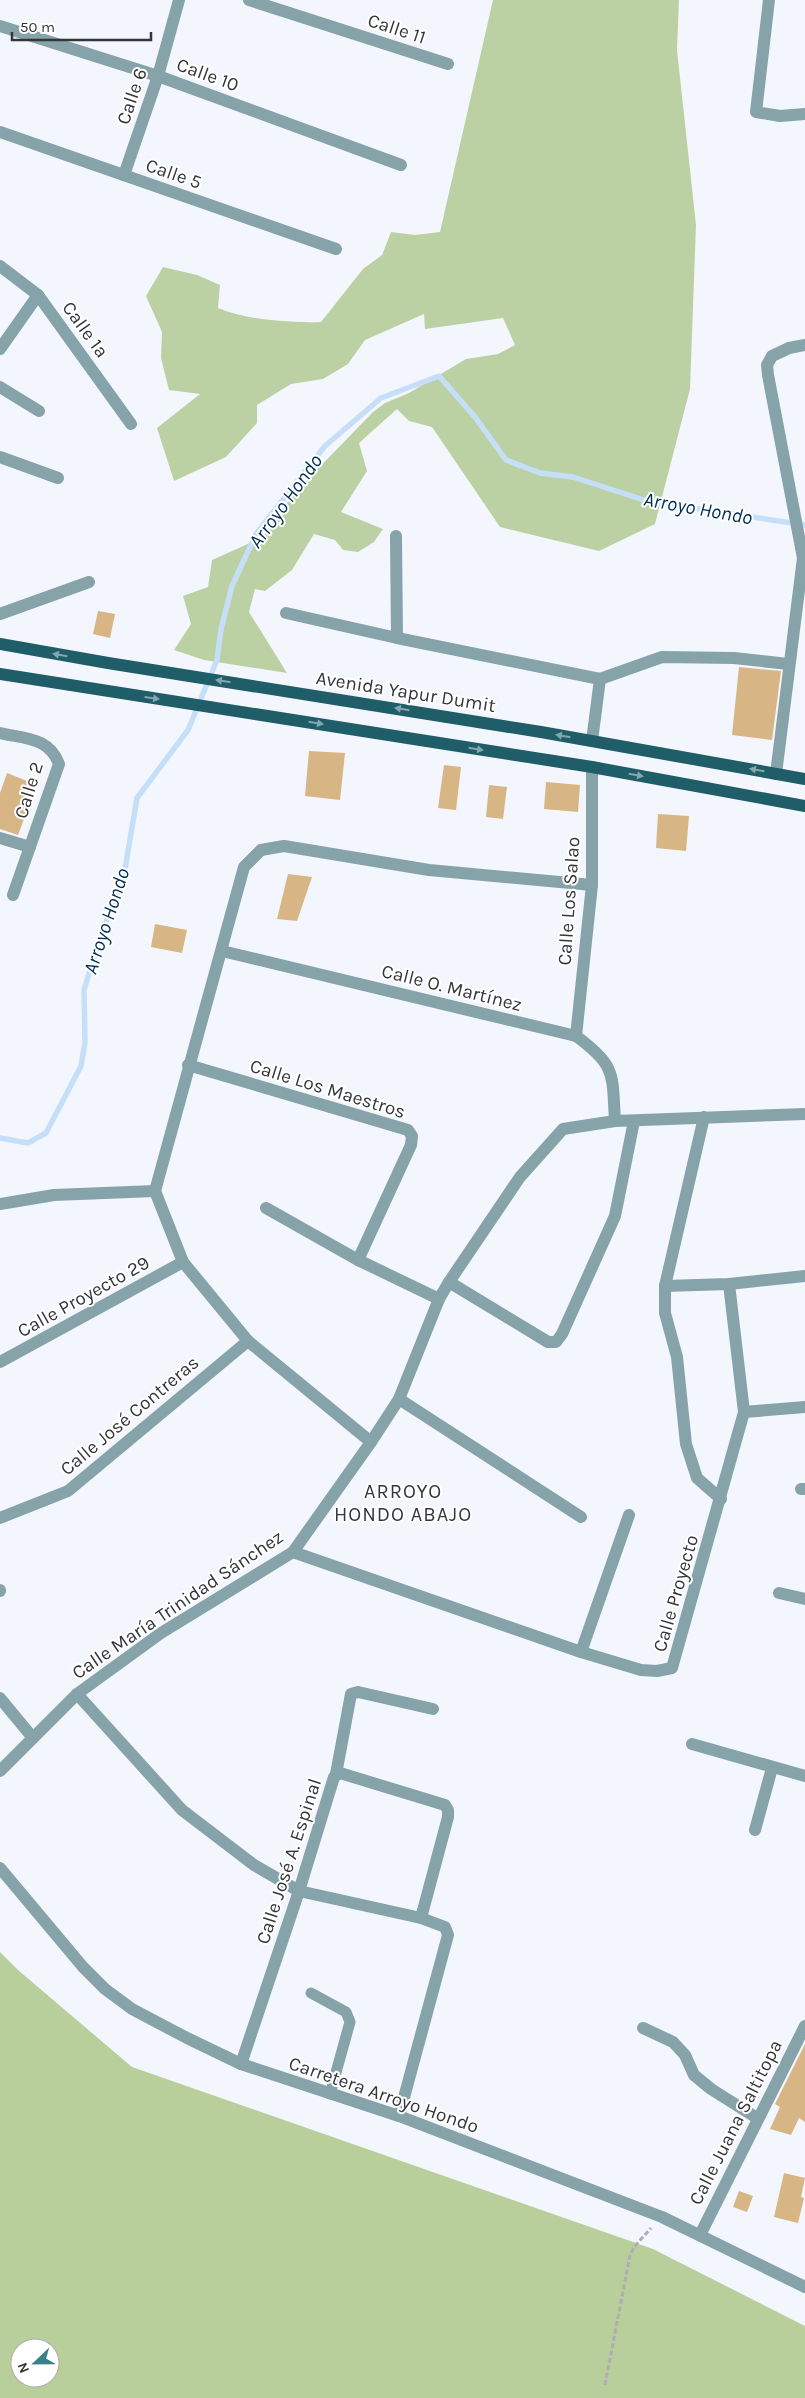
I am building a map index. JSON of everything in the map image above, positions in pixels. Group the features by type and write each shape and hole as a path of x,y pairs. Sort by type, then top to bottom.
{"main road":[{"name":"Avenida Yapur Dumit","path":"0,644 108,664 271,688 592,741 805,779"},
{"path":"0,674 592,767 805,806"}],"street":[{"name":"Calle 6","path":"124,175 158,76 179,0"},
{"name":"Calle 11","path":"250,0 448,64"},
{"path":"769,0 756,112 805,114"},
{"name":"Calle 10","path":"0,26 158,76 401,165"},
{"name":"Calle 5","path":"0,132 336,249"},
{"name":"Calle 1a","path":"0,266 38,296 132,424"},
{"path":"0,349 38,296"},
{"path":"776,774 788,664 802,568 802,548 767,365 772,356 789,348 805,345"},
{"path":"0,387 39,411"},
{"path":"0,457 58,478"},
{"path":"396,536 397,638"},
{"path":"0,614 89,582"},
{"path":"286,613 397,638 600,678 662,657 734,658 788,664"},
{"path":"592,741 600,678"},
{"name":"Calle 2","path":"0,734 45,743 55,753 58,764 13,895"},
{"name":"Calle Los Salao","path":"576,1036 592,885 592,767"},
{"path":"0,838 30,847"},
{"path":"371,1442 248,1341 183,1262 155,1191 188,1065 222,951 244,868 261,850 284,846 429,870 592,885"},
{"name":"Calle O. Martínez","path":"222,951 576,1036 598,1052 612,1072 615,1121"},
{"name":"Calle Los Maestros","path":"188,1065 408,1130 412,1136 411,1145 358,1260"},
{"name":"Calle María Trinidad Sánchez","path":"0,1771 77,1694 161,1633 293,1552 371,1442 398,1399 449,1282 520,1177 563,1129 615,1121 805,1114"},
{"path":"704,1117 665,1286 665,1313 677,1358 686,1444 697,1478 721,1499"},
{"path":"449,1282 548,1342 556,1342 562,1334 616,1216 634,1121"},
{"path":"0,1204 54,1195 155,1191"},
{"path":"266,1208 358,1260 440,1299"},
{"name":"Calle Proyecto 29","path":"0,1362 183,1262"},
{"path":"665,1286 729,1284 805,1276"},
{"name":"Calle Proyecto","path":"293,1552 580,1652 641,1670 657,1671 672,1668 744,1412 729,1284"},
{"name":"Calle José Contreras","path":"0,1518 68,1491 248,1341"},
{"path":"398,1399 581,1517"},
{"path":"744,1412 805,1406"},
{"path":"580,1652 629,1515"},
{"path":"780,1594 805,1599"},
{"path":"336,1774 351,1694 358,1692 432,1709"},
{"path":"77,1694 182,1810 254,1865 299,1891 421,1918 445,1926 448,1935 399,2116"},
{"path":"0,1698 33,1738"},
{"path":"692,1744 805,1776"},
{"path":"755,1830 772,1768"},
{"name":"Calle José A. Espinal","path":"241,2064 336,1774 340,1773 445,1805 448,1810 448,1817 421,1918"},
{"name":"Carretera Arroyo Hondo","path":"0,1868 83,1967 105,1989 132,2009 241,2064 399,2116 662,2218 805,2286"},
{"name":"Calle Juana Saltitopa","path":"700,2235 757,2118 805,2026"},
{"path":"643,2028 674,2042 685,2055 694,2074 711,2089 757,2118"}],"lane":[{"path":"311,1993 346,2012 350,2022 330,2094"}],"path":[{"path":"605,2385 630,2255 634,2247 662,2218"}],"green space":[{"path":"493,0 679,0 677,50 696,225 690,389 655,524 599,551 500,527 432,427 409,421 397,409 359,443 367,471 341,512 383,529 374,542 358,552 343,550 335,540 314,534 292,570 265,591 255,589 249,612 287,673 204,660 174,650 191,624 183,596 208,587 212,560 263,537 280,511 304,483 373,412 385,403 409,393 466,359 498,354 515,345 503,318 425,329 424,314 365,340 348,364 323,379 291,384 257,405 257,423 226,457 174,481 157,428 200,394 169,390 161,358 162,332 146,296 163,267 197,275 220,285 218,308 229,312 268,320 321,322 363,269 382,255 391,232 415,235 440,232"},
{"path":"0,1952 18,1970 132,2067 653,2249 805,2326 805,2398 0,2398"}],"building":[{"path":"98,611 115,614 110,638 93,634"},
{"path":"739,667 781,671 772,740 732,735"},
{"path":"309,751 345,753 340,800 305,796"},
{"path":"444,765 461,767 456,810 438,808"},
{"path":"7,773 37,785 18,835 0,829 0,793"},
{"path":"546,782 580,785 578,812 544,809"},
{"path":"489,785 507,787 503,819 486,817"},
{"path":"658,814 689,816 686,851 656,848"},
{"path":"288,874 312,877 297,921 277,919"},
{"path":"155,924 187,930 182,953 151,947"},
{"path":"805,2044 805,2122 799,2118 791,2135 770,2129 780,2107 775,2104"},
{"path":"784,2173 805,2178 801,2197 804,2198 798,2223 774,2217"},
{"path":"739,2191 753,2196 747,2212 733,2207"}],"waterway":[{"name":"Arroyo Hondo","path":"0,1138 28,1143 46,1133 81,1066 85,1042 84,990 101,934 123,881 137,798 188,730 217,660 221,629 232,586 256,534 325,446 381,398 439,376 475,417 506,460 540,473 573,477 647,501 805,525"}],"district":[{"name":"ARROYO HONDO ABAJO","path":"403,1502"}]}
